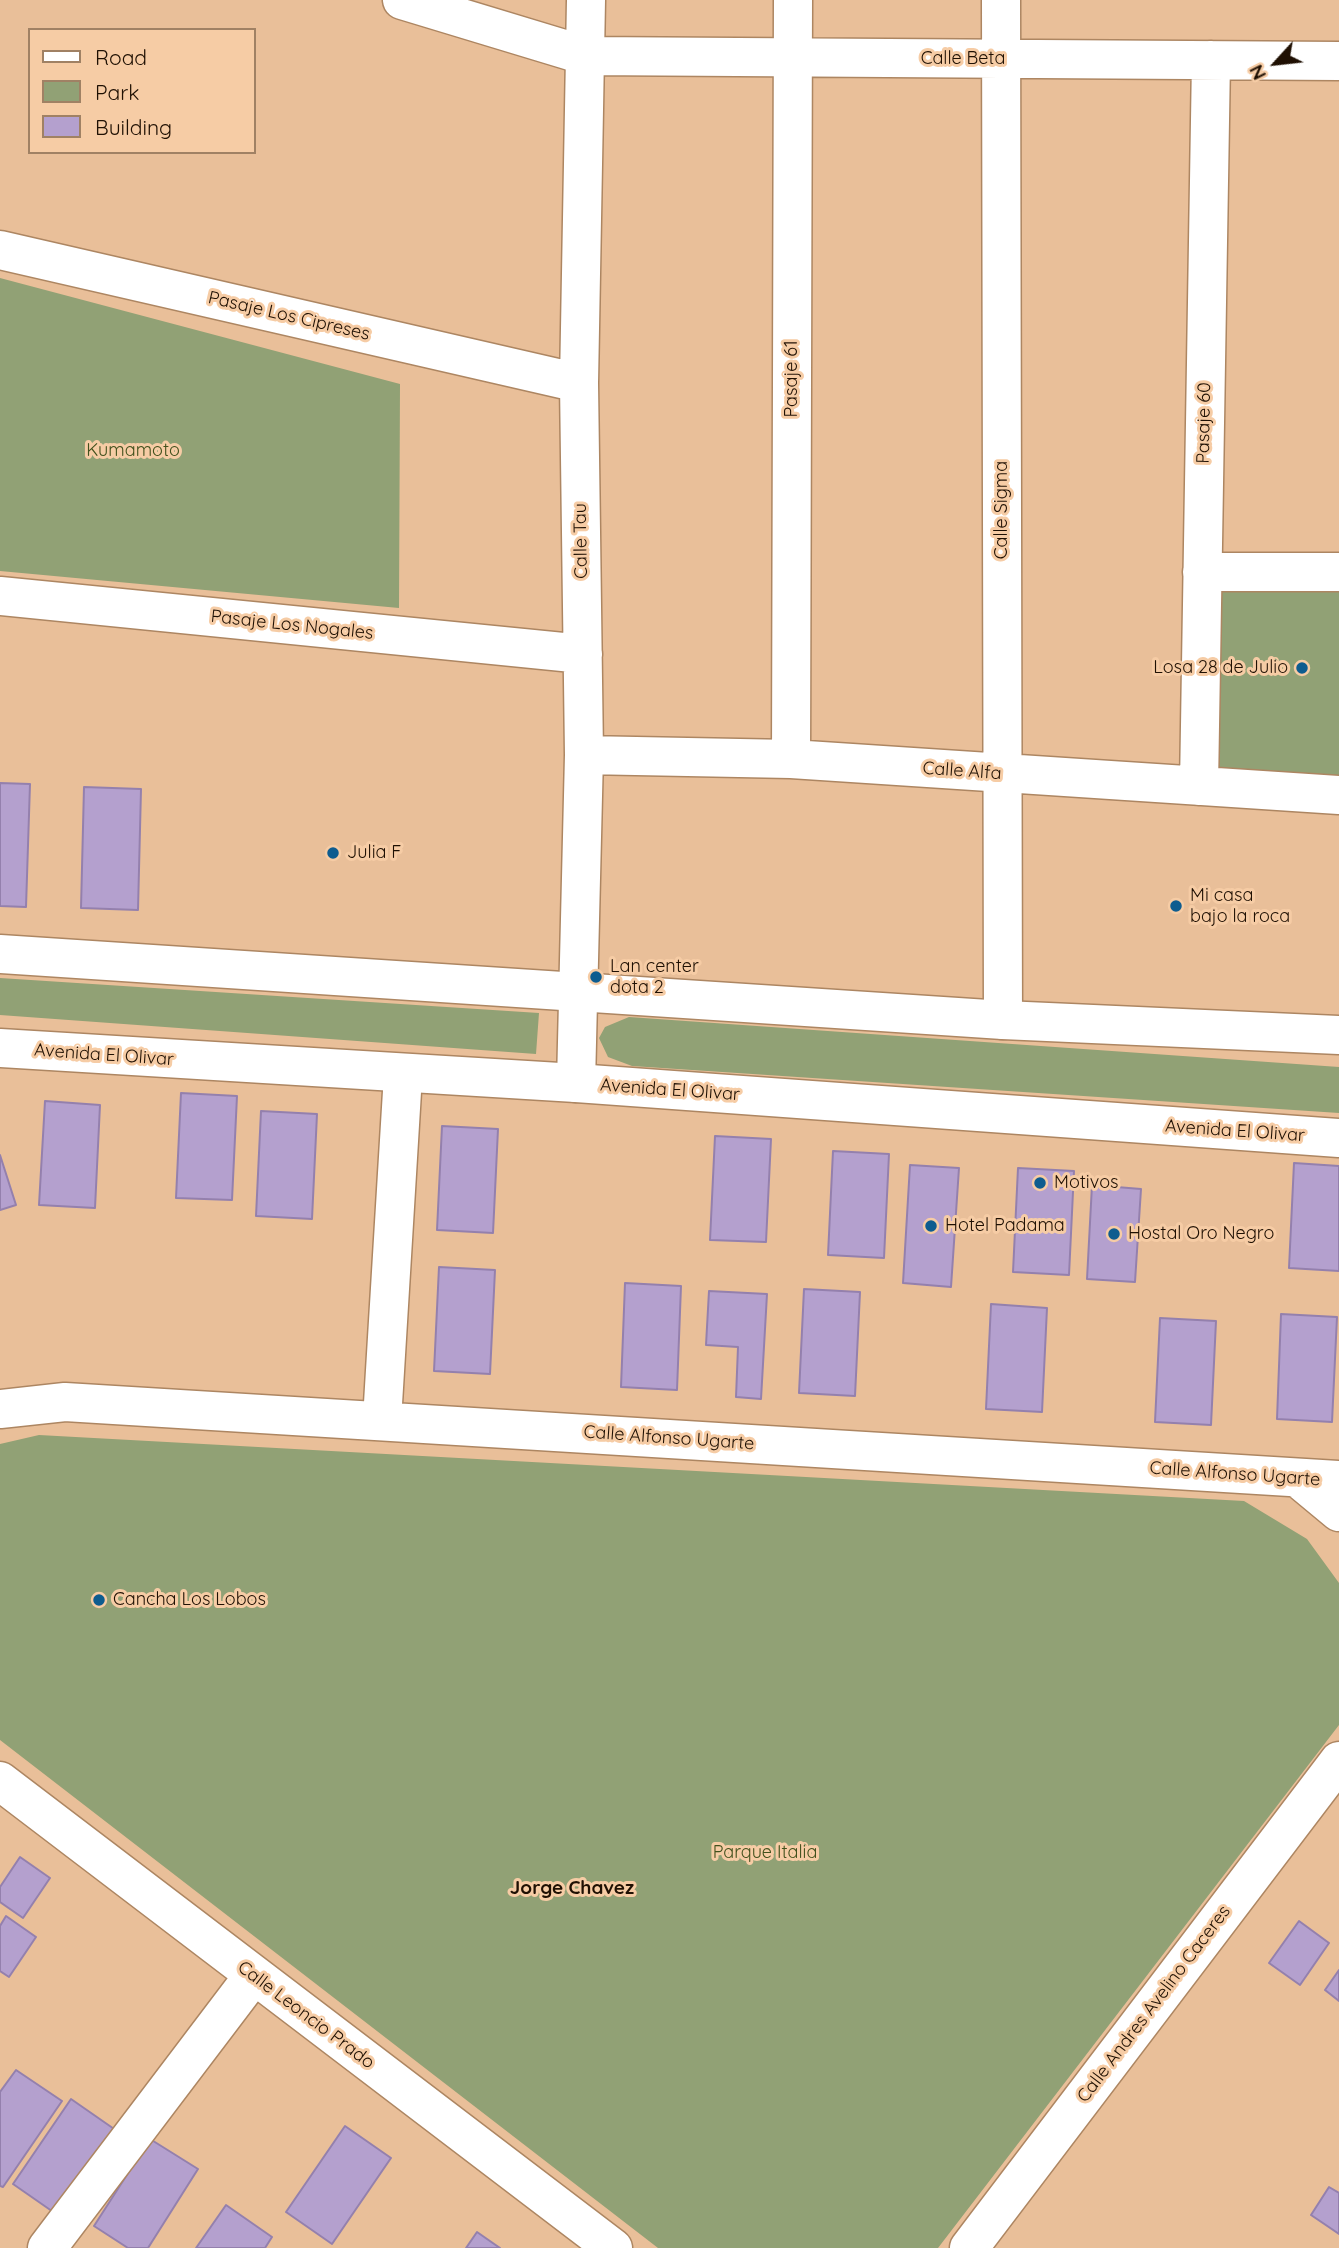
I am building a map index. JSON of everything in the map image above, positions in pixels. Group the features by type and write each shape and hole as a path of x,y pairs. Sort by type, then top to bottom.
{"street":[{"name":"Calle Beta","path":"402,0 587,56 1339,61"},
{"name":"Calle Tau","path":"576,1083 584,755 579,383 586,0"},
{"name":"Pasaje 61","path":"791,758 793,0"},
{"name":"Calle Sigma","path":"1001,0 1003,1020"},
{"name":"Pasaje 60","path":"1199,786 1211,60"},
{"name":"Pasaje Los Cipreses","path":"0,250 579,383"},
{"path":"1202,572 1339,572"},
{"name":"Pasaje Los Nogales","path":"0,596 583,654"},
{"name":"Calle Alfa","path":"584,755 791,758 1339,795"},
{"path":"0,954 1003,1020 1339,1035"},
{"name":"Avenida El Olivar","path":"0,1048 576,1083 1339,1138"},
{"path":"382,1420 403,1074"},
{"name":"Calle Alfonso Ugarte","path":"0,1409 65,1402 1339,1480"},
{"path":"1298,1478 1339,1512"},
{"name":"Calle Andres Avelino Caceres","path":"969,2248 1339,1761"},
{"name":"Calle Leoncio Prado","path":"0,1781 613,2248"},
{"path":"47,2248 254,1975"}],"green space":[{"name":"Kumamoto","path":"0,278 400,384 399,608 0,571"},
{"path":"1339,586 1339,779 1213,770 1214,587"},
{"path":"0,978 539,1013 536,1054 0,1015"},
{"path":"629,1017 1339,1067 1339,1113 632,1066 608,1057 599,1038 605,1027"},
{"name":"Parque Italia","path":"39,1435 1244,1501 1307,1539 1339,1583 1339,1725 938,2248 658,2248 0,1740 0,1444"}],"building":[{"path":"0,783 30,784 26,907 0,906"},
{"path":"84,787 141,789 138,910 81,908"},
{"path":"181,1093 237,1096 232,1200 176,1198"},
{"path":"45,1101 100,1105 95,1208 39,1205"},
{"path":"261,1111 317,1114 312,1219 256,1216"},
{"path":"442,1126 498,1129 493,1233 437,1230"},
{"path":"715,1136 771,1139 766,1242 710,1240"},
{"path":"833,1151 889,1154 884,1258 828,1255"},
{"path":"0,1155 16,1205 0,1210"},
{"path":"1294,1163 1339,1166 1339,1271 1289,1268"},
{"name":"Hotel Padama","path":"910,1165 959,1168 951,1287 903,1283"},
{"path":"1018,1168 1074,1171 1069,1275 1013,1272"},
{"name":"Hostal Oro Negro","path":"1092,1185 1141,1189 1135,1282 1087,1279"},
{"path":"439,1267 495,1270 490,1374 434,1371"},
{"path":"625,1283 681,1286 677,1390 621,1387"},
{"path":"804,1289 860,1292 855,1396 799,1393"},
{"path":"709,1291 767,1294 761,1399 736,1397 738,1347 706,1345"},
{"path":"991,1304 1047,1308 1042,1412 986,1409"},
{"path":"1281,1314 1337,1317 1332,1422 1277,1419"},
{"path":"1160,1318 1216,1321 1211,1425 1155,1422"},
{"path":"20,1857 50,1878 23,1918 0,1902 0,1887"},
{"path":"6,1916 36,1937 9,1977 0,1971 0,1926"},
{"path":"1299,1921 1329,1943 1300,1985 1269,1963"},
{"path":"1339,1970 1339,2001 1325,1990"},
{"path":"16,2070 62,2101 3,2187 0,2186 0,2092"},
{"path":"71,2099 117,2131 59,2216 13,2184"},
{"path":"345,2126 391,2158 332,2244 286,2212"},
{"path":"150,2139 198,2169 148,2248 128,2248 94,2226"},
{"path":"1329,2187 1339,2193 1339,2234 1311,2215"},
{"path":"226,2205 272,2237 265,2248 196,2248"},
{"path":"477,2232 500,2248 466,2248"}],"place":[{"name":"Losa 28 de Julio","path":"1302,668"},
{"name":"Julia F","path":"333,853"},
{"name":"Mi casa bajo la roca","path":"1176,906"},
{"name":"Lan center dota 2","path":"596,977"},
{"name":"Motivos","path":"1040,1183"},
{"name":"Hotel Padama","path":"931,1226"},
{"name":"Hostal Oro Negro","path":"1114,1234"},
{"name":"Cancha Los Lobos","path":"99,1600"}],"district":[{"name":"Jorge Chavez","path":"572,1888"}]}
